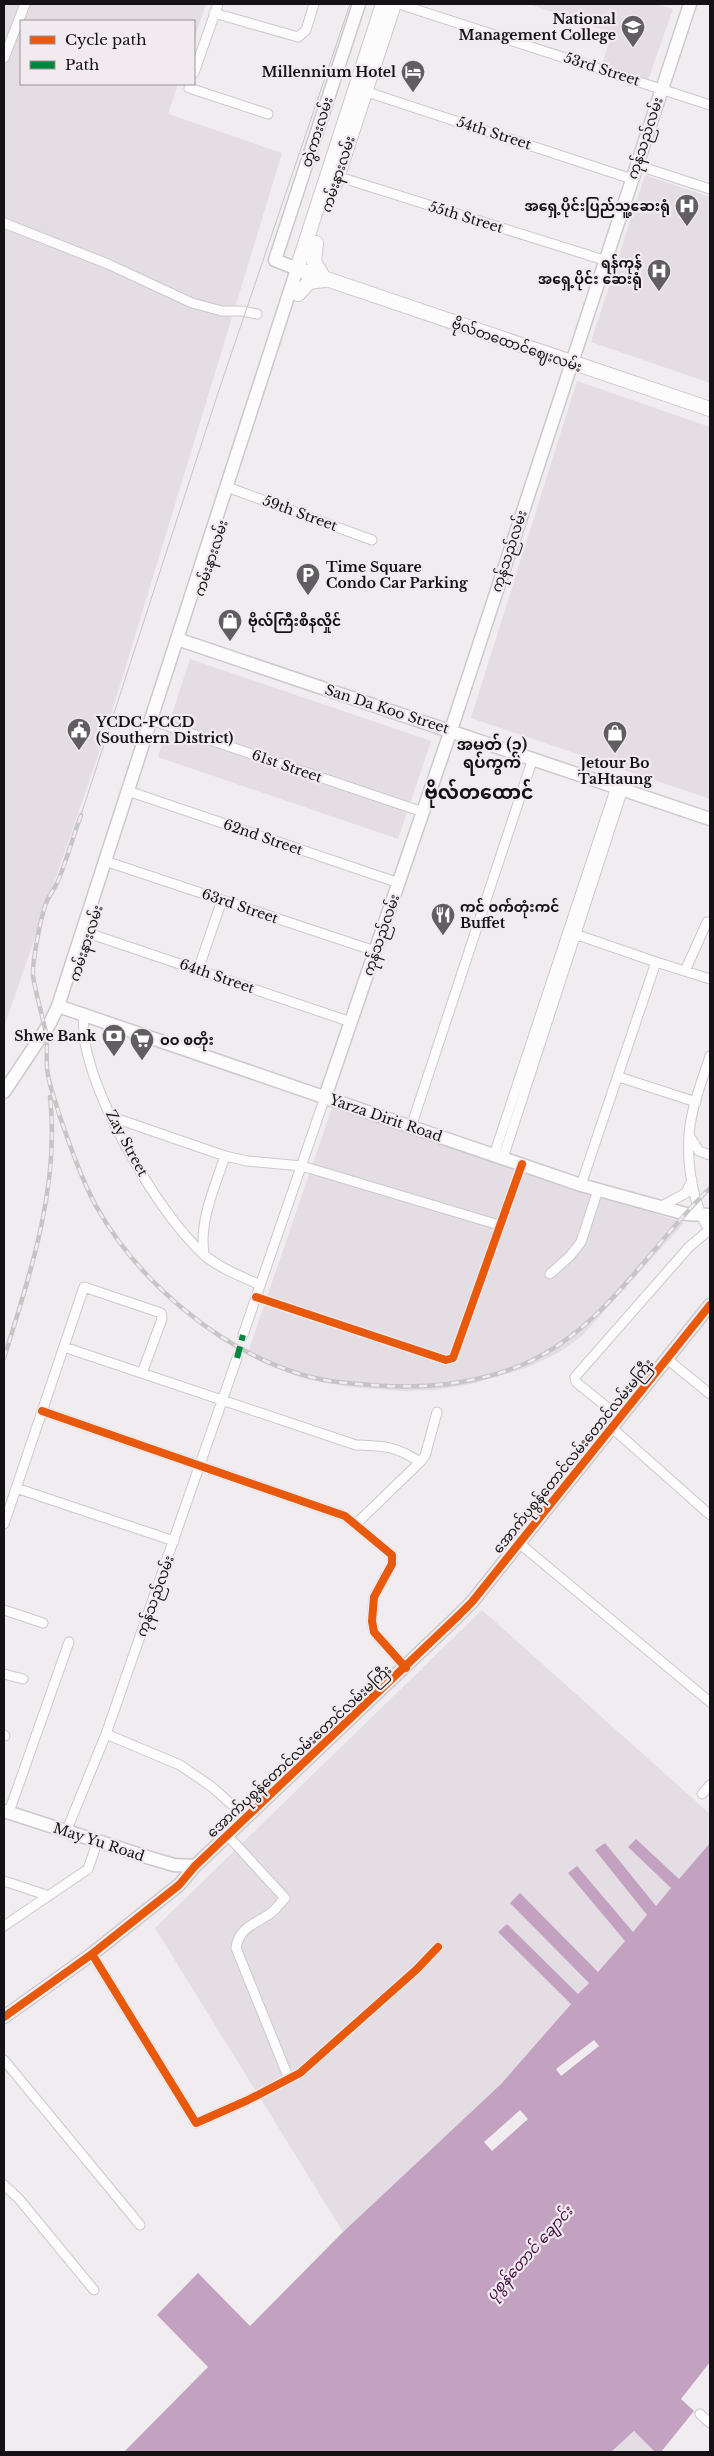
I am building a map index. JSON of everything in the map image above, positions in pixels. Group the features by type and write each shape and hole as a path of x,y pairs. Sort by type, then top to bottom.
{"main road":[{"name":"တွဲကားလမ်း","path":"302,271 275,260 359,4"},
{"name":"ကမ်းနားလမ်း","path":"361,90 383,4"},
{"name":"ကမ်းနားလမ်း","path":"4,1101 53,1032 361,90 394,4"},
{"name":"ကုန်သည်လမ်း","path":"325,1097 451,730 570,363 690,4"},
{"name":"ကမ်းနားလမ်း","path":"230,488 298,294 302,271 316,243 333,175"},
{"path":"298,294 309,282 325,280 314,262 316,243"},
{"name":"ဗိုလ်တထောင်ဈေးလမ်း","path":"302,271 710,410"},
{"name":"San Da Koo Street","path":"181,640 710,819"},
{"name":"ကမ်းနားလမ်း","path":"4,1092 61,1007"},
{"name":"Yarza Dirit Road","path":"61,1007 581,1185 658,1208 705,1215"},
{"name":"အောက်ပုစွန်တောင်လမ်းတောင်လမ်းမကြီး","path":"4,2017 92,1954 179,1885 195,1866 406,1668 472,1602 710,1305"},
{"name":"May Yu Road","path":"6,1812 97,1843 174,1865 195,1866"}],"street":[{"path":"4,58 25,4"},
{"path":"195,70 218,4"},
{"path":"214,13 298,37 306,30 314,4"},
{"name":"53rd Street","path":"399,4 710,105"},
{"path":"190,85 189,88 268,114"},
{"name":"54th Street","path":"361,90 632,178"},
{"path":"636,165 710,189"},
{"name":"55th Street","path":"333,175 604,260"},
{"path":"4,223 108,264 192,303 222,311 242,311 257,314"},
{"name":"59th Street","path":"230,488 372,540"},
{"name":"61st Street","path":"154,722 423,812"},
{"path":"412,1127 533,758"},
{"path":"499,1156 536,1044 555,1001 572,934 620,788"},
{"name":"62nd Street","path":"131,792 399,883"},
{"name":"63rd Street","path":"108,862 375,952"},
{"path":"198,970 222,900"},
{"path":"685,971 707,922"},
{"name":"64th Street","path":"86,932 351,1022"},
{"path":"572,934 710,979"},
{"path":"536,1044 546,998 572,934"},
{"path":"581,1185 619,1077 656,962"},
{"path":"546,998 555,1001"},
{"name":"Zay Street","path":"83,1016 85,1042 102,1096 160,1203 204,1254 218,1265 260,1285"},
{"path":"710,1056 696,1102 689,1134 692,1180 710,1231 689,1247 575,1377 576,1382 615,1422 710,1515"},
{"path":"619,1077 696,1102"},
{"path":"243,1335 325,1097"},
{"path":"112,1117 225,1156 247,1161 302,1166 499,1225"},
{"path":"689,1134 699,1151 710,1155"},
{"path":"204,1254 202,1238 206,1216 225,1156"},
{"path":"256,1297 446,1360 453,1358 522,1164"},
{"path":"658,1208 686,1193 692,1180"},
{"path":"550,1274 570,1256 581,1242 598,1190"},
{"path":"4,1524 84,1287 163,1315 142,1373"},
{"path":"64,1347 356,1445 384,1446 401,1450 420,1462"},
{"name":"ကုန်သည်လမ်း","path":"66,1832 106,1734 237,1358"},
{"path":"667,1359 710,1394"},
{"path":"42,1411 345,1516 392,1555 392,1564 374,1597 372,1621 374,1632 406,1668"},
{"path":"356,1524 420,1462 424,1456 437,1412"},
{"path":"16,1488 174,1541"},
{"path":"519,1543 710,1702"},
{"path":"4,1610 43,1623"},
{"path":"6,1812 69,1642"},
{"path":"4,1674 22,1680"},
{"path":"106,1734 180,1764 212,1787 231,1804"},
{"path":"702,1794 710,1785"},
{"path":"228,1836 285,1898 270,1914 248,1926 238,1938 236,1948 289,2079"},
{"path":"4,1926 88,1869 97,1843"},
{"path":"4,1881 49,1896"},
{"path":"92,1954 196,2123 289,2079 325,2052 438,1947"},
{"path":"4,2060 140,2226"},
{"path":"4,2185 19,2199 94,2290"},
{"path":"700,2414 710,2423"}],"shaded area":[{"path":"4,4 206,4 195,36 195,20 20,20 20,85 178,85 168,114 282,153 103,741 4,1027"},
{"name":"National Management College","path":"529,4 658,4 673,9 648,80 602,64 612,33"},
{"name":"ရန်ကုန် အရှေ့ပိုင်း ဆေးရုံ","path":"645,175 710,197 710,383 591,342"},
{"path":"577,381 710,427 710,799 471,718"},
{"path":"190,659 431,741 398,839 158,757"},
{"path":"332,1108 684,1223 582,1336 558,1353 526,1368 467,1385 435,1390 403,1391 348,1387 299,1377 247,1355"},
{"path":"482,1610 710,1814 710,1843 501,2084 343,2232 155,1928"},
{"path":"634,2431 655,2452 611,2452"}],"water":[{"name":"ပုစွန်တောင် ချောင်း","path":"636,1839 679,1879 710,1843 710,2362 681,2399 694,2411 661,2452 655,2452 634,2431 611,2452 124,2452 208,2367 157,2315 198,2273 250,2326 343,2232 501,2084 571,2004 498,1932 507,1924 578,1994 589,1983 510,1903 520,1893 598,1972 625,1941 568,1873 577,1866 633,1932 647,1915 595,1850 605,1843 656,1906 671,1888 628,1847"}],"pier":[{"path":"594,2040 599,2046 561,2076 556,2069"},
{"path":"520,2110 528,2119 492,2151 484,2142"}],"tram line":[{"path":"81,815 219,390 350,4"}],"railway":[{"path":"81,815 58,881 45,907 34,961 33,976 46,1033 47,1068 52,1091 71,1149 85,1183 113,1234 157,1286 210,1330 239,1348 269,1363 300,1374 354,1384 387,1386 439,1385 474,1379 508,1370 553,1349 579,1330 624,1285 710,1188"},
{"path":"4,1358 33,1262 47,1196 51,1163 50,1097"}],"marked path":[{"path":"237,1358 243,1335"}],"cycle path":[{"path":"256,1297 446,1360 453,1358 522,1164"},
{"path":"4,2017 92,1954 179,1885 195,1866 472,1602 710,1305"},
{"path":"42,1411 345,1516 392,1555 392,1564 374,1597 372,1621 374,1632 406,1668"},
{"path":"92,1954 196,2123 248,2100 300,2073 416,1970 438,1947"}],"place":[{"name":"National Management College","path":"633,48"},
{"name":"Millennium Hotel","path":"413,93"},
{"name":"အရှေ့ပိုင်းပြည်သူ့ဆေးရုံ","path":"687,227"},
{"name":"ရန်ကုန် အရှေ့ပိုင်း ဆေးရုံ","path":"659,292"},
{"name":"Time Square Condo Car Parking","path":"308,596"},
{"name":"ဗိုလ်ကြီးစိနလှိုင်","path":"230,642"},
{"name":"YCDC-PCCD (Southern District)","path":"79,751"},
{"name":"Jetour Bo TaHtaung","path":"615,754"},
{"name":"ကင် ဝက်တုံးကင် Buffet","path":"443,936"},
{"name":"Shwe Bank","path":"114,1057"},
{"name":"ဝဝ စတိုး","path":"142,1061"}],"district":[{"name":"အမှတ် (၃) ရပ်ကွက်","path":"492,753"},
{"name":"ဗိုလ်တထောင်","path":"479,792"}]}
